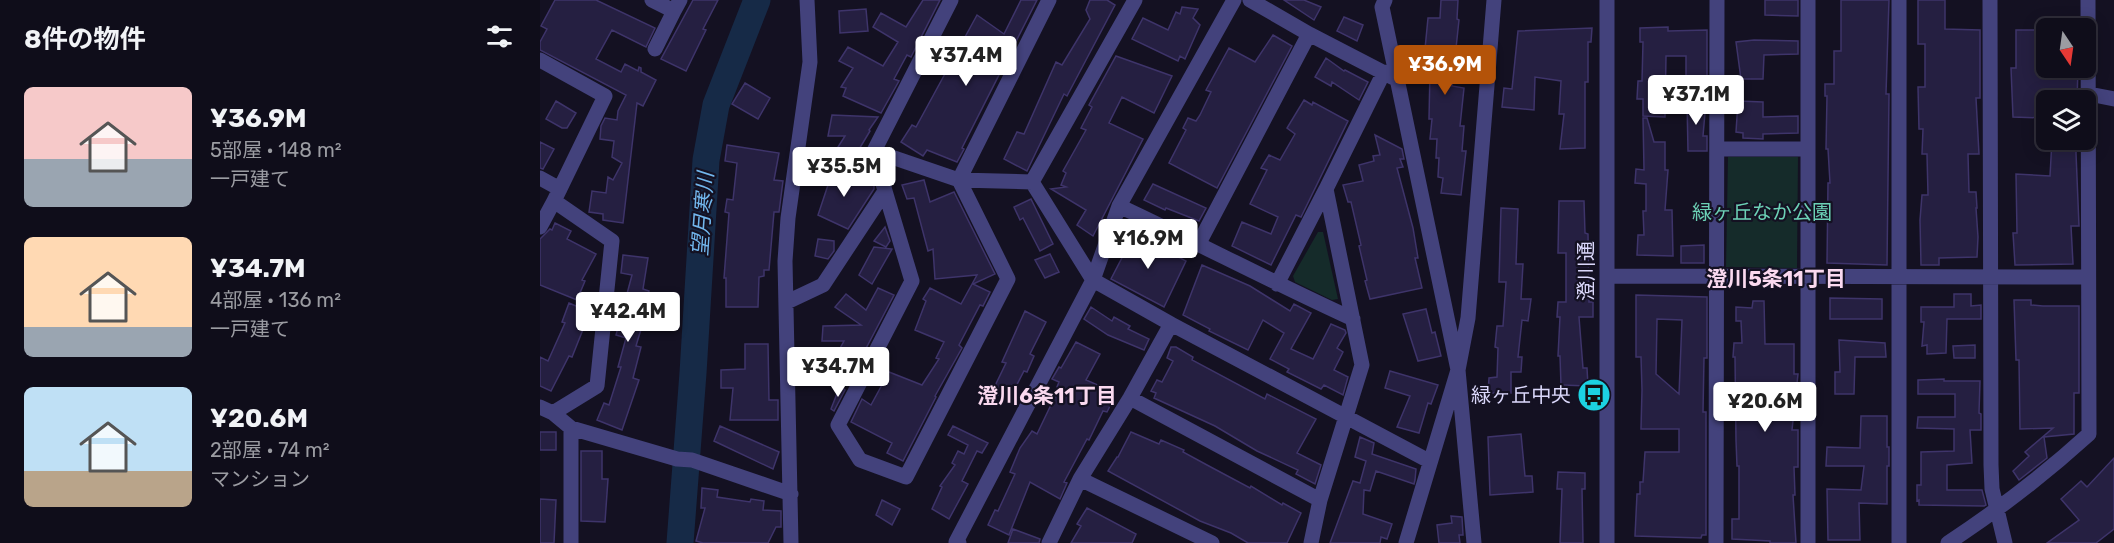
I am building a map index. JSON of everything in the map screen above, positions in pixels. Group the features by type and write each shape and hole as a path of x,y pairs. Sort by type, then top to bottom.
{"street":[{"path":"652,0 677,6 655,49"},
{"path":"791,543 785,261 788,218 810,62 807,0"},
{"path":"951,0 874,151 912,280 838,425 860,460 906,477 1008,279 959,180"},
{"path":"959,180 1049,0"},
{"path":"1032,182 1135,0"},
{"path":"959,543 956,542 1093,280 1119,206 1234,0"},
{"path":"1250,0 1390,76"},
{"path":"1385,0 1382,8 1390,76 1458,370 1474,543"},
{"path":"1406,543 1458,370 1468,318 1494,0"},
{"name":"澄川通","path":"1607,0 1607,543"},
{"path":"1716,543 1717,0"},
{"path":"1808,0 1808,543"},
{"path":"1899,0 1899,543"},
{"path":"1990,0 1991,465 1992,489 2005,543"},
{"path":"2088,0 2088,90"},
{"path":"1198,243 1309,34"},
{"path":"540,60 605,96 540,227"},
{"path":"1276,284 1326,189 1390,76"},
{"path":"2096,96 2114,99"},
{"path":"1717,149 1808,148"},
{"path":"1948,543 1996,511 2044,474 2088,435 2088,150"},
{"path":"874,151 959,180 1032,182"},
{"path":"540,178 612,241 597,386 546,410"},
{"path":"1032,182 1093,280 1429,461"},
{"path":"1311,543 1320,500 1362,365 1326,189"},
{"path":"786,302 823,285 885,191"},
{"path":"1119,206 1198,243 1276,284 1353,319"},
{"path":"1607,276 2088,277"},
{"path":"1049,543 1080,479 1172,324"},
{"path":"1130,398 1320,500"},
{"path":"546,410 572,428 684,459 791,494"},
{"path":"571,543 572,428"},
{"path":"1080,479 1212,543"}],"green space":[{"name":"緑ヶ丘なか公園","path":"1728,157 1798,157 1797,268 1726,267"},
{"path":"1318,232 1323,232 1338,299 1332,300 1295,282 1293,276"}],"building":[{"path":"555,0 596,0 655,28 646,47 612,30 596,59 621,72 625,64 638,71 639,67 641,72 656,80 643,106 637,103 623,223 603,220 603,214 589,212 592,191 606,193 608,177 613,180 622,163 612,157 614,141 600,139 601,126 605,118 617,120 618,111 626,95 540,50 540,42 547,29 541,26"},
{"path":"693,0 718,0 686,71 661,59"},
{"path":"923,0 940,0 911,57 907,55 894,79 899,81 881,113 843,96 846,88 841,87 853,68 839,61 848,47 883,66 898,42 873,27 881,13 906,27"},
{"path":"1021,0 1037,0 957,162 927,150 923,156 901,142 912,125 916,127 977,15 1004,34"},
{"path":"1090,0 1107,0 1115,5 1067,96 1064,94 1027,171 1004,159 1017,132 1024,134 1056,62 1062,65 1090,19 1086,10"},
{"path":"1284,0 1304,0 1321,7 1314,20"},
{"path":"1441,0 1458,0 1457,19 1459,20 1452,86 1464,88 1460,126 1464,126 1462,151 1466,151 1461,195 1441,193 1443,178 1438,177 1437,139 1430,139 1432,119 1429,119 1430,71 1417,70 1421,49 1425,49 1428,18 1440,18"},
{"path":"1765,0 1798,0 1798,16 1765,15"},
{"path":"1841,0 1889,0 1886,94 1889,94 1887,265 1827,263 1828,183 1830,183 1828,149 1826,149 1827,96 1825,96 1825,84 1834,84 1834,51 1841,51"},
{"path":"1918,0 1945,0 1945,29 1980,30 1980,98 1976,98 1979,154 1968,154 1969,192 1976,192 1977,257 1939,258 1939,265 1921,265 1922,195 1928,195 1927,154 1922,154 1923,129 1919,129 1918,87 1925,87 1925,44 1918,44"},
{"path":"1182,7 1198,9 1193,18 1200,25 1185,59 1180,56 1178,61 1132,39 1143,18 1168,30 1176,12 1180,14"},
{"path":"866,9 868,31 840,33 839,11"},
{"path":"1344,17 1363,25 1357,41 1337,31"},
{"path":"1668,27 1668,31 1707,30 1707,79 1686,78 1686,56 1666,56 1665,117 1643,116 1643,99 1637,99 1638,81 1642,81 1643,42 1640,42 1640,28"},
{"path":"1592,28 1591,42 1588,42 1588,82 1585,82 1585,148 1560,149 1564,114 1559,114 1561,81 1535,77 1534,110 1502,107 1504,88 1512,89 1518,31"},
{"path":"2016,30 2036,30 2036,78 2078,78 2077,90 2036,90 2036,118 2013,117 2011,68 2016,68"},
{"path":"1273,35 1292,46 1217,188 1169,163 1186,130 1183,128 1188,118 1196,121 1200,115 1211,92 1206,90 1229,48 1255,62"},
{"path":"1798,41 1798,54 1764,55 1763,79 1741,79 1736,42"},
{"path":"1116,56 1172,76 1154,113 1122,97 1109,123 1143,139 1093,236 1077,225 1086,210 1051,189 1066,187 1061,185 1066,173 1063,171 1086,130 1081,128 1092,107 1089,105"},
{"path":"1326,58 1344,71 1368,82 1359,100 1332,82 1331,86 1315,77"},
{"path":"745,83 770,98 758,119 732,104"},
{"path":"1304,100 1312,105 1313,102 1348,121 1301,217 1296,215 1271,265 1232,246 1242,222 1271,234 1278,217 1250,204 1267,170 1261,168 1269,155 1280,160 1295,134 1287,128"},
{"path":"556,101 576,113 567,128 562,128 546,119"},
{"path":"1687,101 1706,101 1703,136 1707,136 1707,151 1688,151"},
{"path":"1738,101 1763,102 1763,117 1798,116 1798,133 1763,134 1763,139 1743,138 1743,133 1736,132"},
{"path":"832,115 878,117 855,156 838,147 845,136 828,136"},
{"path":"1643,118 1647,118 1654,142 1665,142 1665,170 1668,170 1665,210 1672,210 1673,256 1637,255 1638,235 1644,235 1643,211 1646,211 1646,184 1635,183 1636,169 1644,170"},
{"path":"1375,135 1402,149 1404,159 1400,159 1403,167 1397,168 1413,228 1418,258 1415,258 1422,288 1370,299 1351,202 1348,202 1343,185 1363,181 1359,165 1374,161 1373,156 1380,155"},
{"path":"540,142 554,149 543,169 540,168"},
{"path":"727,145 779,153 774,180 783,181 779,212 774,212 769,270 764,270 764,276 759,277 758,307 726,307 726,278 724,278 729,213 725,212 727,199 733,200 737,163 725,161"},
{"path":"2051,150 2076,150 2079,226 2071,226 2073,264 2015,265 2013,233 2017,233 2016,174 2050,176"},
{"path":"832,169 849,179 853,172 874,186 848,229 818,215 828,185 823,182"},
{"path":"924,180 930,202 954,192 995,274 973,284 990,292 983,306 980,305 959,345 962,348 903,461 887,453 892,443 851,422 862,399 871,405 889,372 922,385 939,359 936,358 944,342 915,330 926,301 923,299 930,288 961,304 977,275 935,279 933,249 928,251 914,198 907,199 902,185"},
{"path":"1153,184 1206,208 1199,221 1166,208 1165,210 1144,200"},
{"path":"1031,199 1053,244 1040,251 1023,218 1020,220 1014,207"},
{"path":"1559,201 1584,201 1585,233 1588,234 1589,302 1593,302 1593,317 1579,317 1583,368 1587,368 1588,386 1561,385 1560,356 1558,356 1560,317 1557,317 1558,302 1566,302 1566,253 1558,253"},
{"path":"1501,208 1518,209 1516,264 1523,264 1521,299 1531,299 1528,321 1522,320 1518,357 1522,357 1521,372 1511,372 1511,393 1488,393 1489,378 1497,377 1498,348 1495,347 1497,326 1503,326 1506,282 1499,282"},
{"path":"555,223 571,231 567,239 596,254 582,280 585,281 577,300 540,285 540,239 550,229 552,230"},
{"path":"885,227 890,241 886,247 874,241"},
{"path":"1132,233 1186,261 1164,307 1111,279"},
{"path":"818,239 834,241 834,251 828,259 815,256"},
{"path":"1704,245 1704,263 1681,263 1681,246"},
{"path":"874,247 892,249 872,284 859,275"},
{"path":"1050,254 1059,272 1045,278 1035,260"},
{"path":"623,255 648,258 643,289 649,291 636,346 641,347 633,378 639,380 622,430 597,420 604,403 609,405 621,367 618,367 626,338 616,335 632,275 621,273"},
{"path":"1202,265 1250,286 1290,311 1294,304 1311,313 1291,349 1313,359 1331,324 1345,330 1346,333 1337,348 1343,352 1334,370 1348,377 1343,395 1324,385 1321,389 1287,372 1289,369 1270,359 1284,333 1263,320 1248,350 1183,315"},
{"path":"878,288 894,295 862,356 859,354 850,380 828,370 844,341 822,341 823,326 861,325 835,307 846,294 866,310"},
{"path":"1954,294 1971,294 1971,306 1981,305 1981,319 1947,319 1946,353 1927,354 1927,345 1922,346 1924,322 1921,322 1921,307 1954,307"},
{"path":"1636,295 1707,297 1707,358 1704,358 1703,412 1706,412 1706,535 1702,535 1701,538 1635,536 1637,494 1640,494 1640,482 1643,482 1645,452 1679,452 1679,429 1641,429 1641,357 1636,357","holes":["1657,319 1682,320 1679,394 1656,374"]},
{"path":"1830,298 1882,299 1882,319 1830,319"},
{"path":"2014,300 2031,300 2031,305 2079,306 2079,393 2074,393 2074,434 2044,437 2047,458 2019,480 2013,471 2029,456 2025,452 2053,428 2020,429 2019,360 2016,360"},
{"path":"1753,301 1764,301 1765,344 1794,344 1794,374 1798,374 1792,430 1798,430 1798,467 1794,467 1795,495 1793,495 1796,543 1732,539 1732,519 1739,519 1735,357 1733,357 1734,343 1742,343 1741,321 1736,321 1736,307 1752,308"},
{"path":"569,303 590,312 572,357 569,356 551,391 540,386 540,357 548,361 565,323 562,322"},
{"path":"1091,307 1112,321 1114,317 1130,326 1128,329 1149,339 1144,350 1108,335 1084,319"},
{"path":"1426,309 1441,356 1418,361 1403,314"},
{"path":"1025,311 1046,322 1030,354 1034,356 1027,372 1024,371 1009,400 992,392 1006,363 1002,362"},
{"path":"1839,340 1885,343 1886,357 1855,357 1854,394 1835,394 1835,372 1840,372"},
{"path":"1076,342 1100,354 1086,380 1100,386 1097,390 1113,400 1107,412 1103,411 1089,440 1087,439 1064,482 1067,483 1060,499 1030,482 1009,535 988,525 995,510 998,511 1015,474 1010,472 1020,448 1032,431 1037,434 1059,388 1057,387 1059,382 1052,379"},
{"path":"745,344 768,344 769,400 778,400 778,420 730,420 733,388 721,388 721,370 745,369"},
{"path":"1975,345 1975,358 1954,358 1953,346"},
{"path":"1171,347 1176,347 1193,357 1192,360 1265,399 1267,394 1316,419 1297,453 1321,465 1315,484 1296,474 1298,470 1257,451 1215,426 1154,398 1156,393 1151,391 1157,380 1162,382 1173,361 1167,358"},
{"path":"1390,371 1438,385 1431,404 1428,403 1419,433 1397,427 1410,396 1385,388"},
{"path":"1944,379 1944,381 1980,381 1981,430 1970,430 1972,463 1947,465 1947,490 1982,490 1986,505 1984,506 1919,505 1919,500 1917,501 1917,485 1921,485 1921,452 1954,451 1954,429 1917,428 1918,417 1955,417 1955,394 1918,394 1918,380"},
{"path":"840,386 845,390 834,411 831,409"},
{"path":"1861,416 1887,416 1889,466 1887,466 1887,504 1859,503 1860,540 1828,540 1827,489 1861,490 1864,466 1826,466 1827,447 1860,448"},
{"path":"720,426 779,452 773,469 714,441"},
{"path":"953,426 988,443 982,453 977,451 962,481 968,484 949,519 932,509 942,487 940,486 955,465 952,463 958,451 964,454 968,445 948,435"},
{"path":"540,432 556,432 556,450 540,450"},
{"path":"1131,432 1159,444 1161,440 1184,450 1183,452 1207,465 1301,513 1287,543 1248,543 1231,533 1200,521 1108,471"},
{"path":"1521,434 1525,476 1532,476 1533,492 1490,495 1488,437"},
{"path":"1360,437 1374,443 1372,454 1416,469 1414,484 1376,471 1370,491 1364,490 1363,514 1392,524 1387,539 1381,537 1380,543 1330,543 1353,481 1360,483 1366,461 1355,457"},
{"path":"581,451 602,451 602,479 608,479 605,522 581,521"},
{"path":"2114,458 2114,529 2096,543 2047,543 2079,520 2061,499 2081,481 2087,487"},
{"path":"1558,472 1585,473 1585,489 1582,489 1583,543 1560,543 1562,489 1557,489"},
{"path":"702,488 718,490 717,497 750,502 751,499 764,501 763,510 781,511 781,527 776,527 768,543 703,543 696,541 705,508 701,508"},
{"path":"540,499 556,500 554,543 540,543"},
{"path":"882,500 900,509 892,525 876,515"},
{"path":"1087,508 1136,534 1132,543 1071,543 1081,526 1077,524"},
{"path":"1451,516 1462,517 1463,535 1459,535 1460,543 1439,543 1437,525 1452,523"},
{"path":"1013,529 1040,539 1039,543 1008,543"}],"waterway":[{"name":"望月寒川","path":"680,543 706,160 716,105 757,0"}],"place":[{"name":"緑ヶ丘中央","path":"1594,395"}],"district":[{"name":"澄川5条11丁目","path":"1776,279"},
{"name":"澄川6条11丁目","path":"1047,396"}]}
